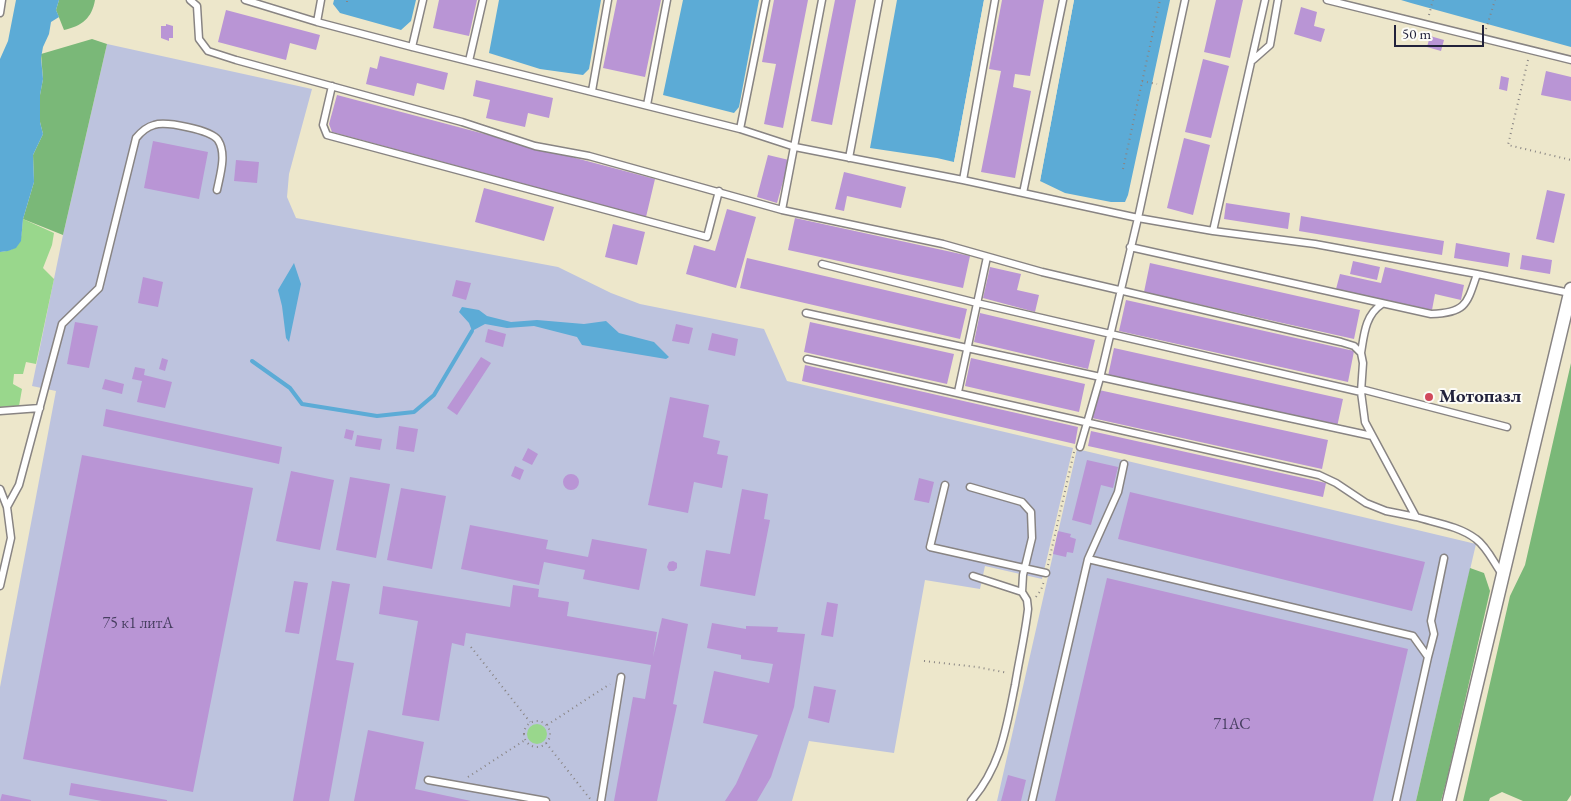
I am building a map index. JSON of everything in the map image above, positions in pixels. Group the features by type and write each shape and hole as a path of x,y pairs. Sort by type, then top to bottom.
{"street":[{"path":"1449,801 1570,291"}],"lane":[{"path":"0,13 2,0"},
{"path":"190,0 197,6 199,39 208,51 236,60 462,122 535,146 589,156 782,210 943,244 986,257 1120,291 1354,346 1360,353 1363,363 1361,391 1365,422 1416,517"},
{"path":"245,0 317,22 412,47 740,129 795,147 964,180 1138,218 1213,231 1315,244 1570,291"},
{"path":"317,22 321,0"},
{"path":"412,47 423,0"},
{"path":"469,61 483,0"},
{"path":"592,91 608,0"},
{"path":"647,105 667,0"},
{"path":"740,129 766,0"},
{"path":"782,210 822,0"},
{"path":"849,158 879,0"},
{"path":"964,180 995,0"},
{"path":"1023,193 1063,0"},
{"path":"1080,447 1100,378 1138,218 1185,0"},
{"path":"1213,231 1265,0"},
{"path":"1253,60 1270,45 1278,0"},
{"path":"1327,0 1571,60"},
{"path":"332,86 323,125 328,135 707,237 719,192"},
{"path":"7,507 19,485 62,324 99,288 136,138 143,130 153,125 165,123 206,132 217,139 222,150 222,163 217,190"},
{"path":"1130,248 1431,314 1449,314 1461,308 1469,298 1476,274"},
{"path":"958,392 986,257"},
{"path":"822,264 977,303 1361,391 1507,427"},
{"path":"1360,353 1370,316 1382,304"},
{"path":"806,313 1372,436"},
{"path":"807,359 1318,475 1336,483 1366,503 1459,529 1477,539 1502,574"},
{"path":"0,411 40,408"},
{"path":"1032,801 1088,559 1118,492 1124,464"},
{"path":"945,485 930,547 1046,573"},
{"path":"970,487 1022,502 1031,512 1032,538 1024,568 1022,592 1028,609 1007,728 996,761 984,784 970,801"},
{"path":"0,489 7,507 10,538 0,586"},
{"path":"1396,801 1434,634 1431,622 1444,558"},
{"path":"1088,559 1413,636 1428,657"},
{"path":"973,576 1022,592"},
{"path":"601,801 621,677"},
{"path":"428,780 546,801"}],"path":[{"path":"1123,169 1160,0"},
{"path":"1426,24 1433,0"},
{"path":"1484,39 1495,0"},
{"path":"1530,50 1508,145 1571,160"},
{"path":"1142,81 1165,86"},
{"path":"1037,595 1041,590 1046,573 1075,448 1080,447"},
{"path":"472,647 530,722"},
{"path":"924,661 1000,670 1016,675"},
{"path":"547,726 621,677"},
{"path":"539,721 547,726 550,734 546,743 539,747 531,746 525,740 524,733 530,722 539,721"},
{"path":"456,785 525,740"},
{"path":"546,743 592,801"}],"shaded area":[{"path":"107,44 312,89 289,174 287,197 296,218 558,267 611,293 640,304 764,329 787,381 1073,448 1042,579 985,566 980,589 925,580 894,753 809,741 792,801 0,801 0,687 56,391 32,386 63,235"},
{"path":"1077,449 1476,544 1416,801 997,801"}],"green space":[{"path":"59,0 95,0 89,16 85,20 76,26 64,30 56,10"},
{"path":"92,39 107,44 63,235 23,219 34,182 33,155 43,134 40,122 40,95 43,79 41,54"},
{"path":"23,219 54,233 52,245 43,268 54,279 36,364 26,362 23,374 14,374 13,384 22,389 19,406 0,407 0,252 8,251 17,246 21,237"},
{"path":"1571,363 1571,795 1567,801 1523,801 1502,792 1490,798 1489,801 1463,801 1510,596 1525,565"},
{"path":"1470,568 1484,573 1490,591 1447,779 1441,801 1416,801"},
{"path":"537,724 544,727 547,734 544,741 537,744 530,741 527,734 530,727"}],"water":[{"path":"16,0 59,0 56,10 59,17 51,22 41,58 43,79 40,95 40,122 43,134 33,155 34,182 23,219 21,241 16,248 0,252 0,59 8,41"},
{"path":"334,0 416,0 411,21 401,30 340,13 333,4"},
{"path":"499,0 601,0 589,69 583,75 540,69 489,53"},
{"path":"683,0 759,0 739,107 734,113 663,95"},
{"path":"897,0 984,0 954,162 870,148"},
{"path":"1074,0 1170,0 1125,202 1111,202 1065,193 1040,181"},
{"path":"1401,0 1571,0 1571,47 1411,3"},
{"path":"294,263 301,284 289,342 286,338 278,290"},
{"path":"462,307 479,310 487,316 511,322 537,320 584,324 606,321 619,333 654,342 669,357 666,359 582,345 577,337 534,326 507,328 485,324 472,331 469,323 459,312"}],"pier":[{"path":"984,0 986,0 956,163 954,162"},
{"path":"1072,0 1074,0 1040,181 1037,180"}],"building":[{"path":"439,0 477,0 469,36 433,28"},
{"path":"617,0 661,0 645,77 603,68"},
{"path":"774,0 808,0 783,128 764,124 776,64 762,62"},
{"path":"835,0 856,0 832,125 811,121"},
{"path":"1002,0 1044,0 1030,76 1015,74 1013,87 1031,91 1015,178 981,172 1001,71 989,69"},
{"path":"1216,0 1243,0 1230,58 1204,52"},
{"path":"1301,7 1317,12 1314,26 1325,29 1321,42 1294,34"},
{"path":"226,10 320,35 316,50 290,43 286,60 218,42"},
{"path":"166,24 173,26 173,38 169,38 169,41 161,38 161,26 166,26"},
{"path":"1430,36 1444,40 1441,51 1427,47"},
{"path":"380,56 448,73 444,90 417,83 414,96 366,84 370,67 377,69"},
{"path":"1203,59 1229,66 1211,138 1185,132"},
{"path":"1546,71 1571,77 1571,101 1541,95"},
{"path":"1501,76 1509,78 1507,91 1499,89"},
{"path":"476,80 553,98 549,118 528,113 525,127 486,118 490,100 473,96"},
{"path":"337,95 655,179 646,217 332,132 329,124"},
{"path":"1184,138 1210,145 1193,215 1167,208"},
{"path":"153,141 208,152 199,199 144,188"},
{"path":"768,155 789,160 777,203 757,197"},
{"path":"236,160 259,162 257,183 234,181"},
{"path":"844,172 906,187 901,208 847,196 844,211 835,209"},
{"path":"484,188 554,207 544,241 475,222"},
{"path":"1547,190 1565,194 1554,243 1536,239"},
{"path":"1226,203 1290,213 1288,229 1224,219"},
{"path":"727,209 756,217 736,288 686,274 694,245 715,251"},
{"path":"1301,216 1444,241 1442,255 1299,231"},
{"path":"795,218 970,256 963,288 788,250"},
{"path":"613,224 645,232 637,265 605,257"},
{"path":"1456,243 1510,253 1508,267 1454,258"},
{"path":"1522,255 1552,260 1550,274 1520,269"},
{"path":"747,258 967,309 960,339 740,288"},
{"path":"1353,261 1380,267 1377,280 1350,274"},
{"path":"1150,263 1360,310 1354,339 1144,292"},
{"path":"990,267 1021,274 1017,290 1039,295 1035,312 983,298"},
{"path":"1385,267 1464,285 1461,300 1435,294 1432,310 1336,289 1340,274 1381,283"},
{"path":"143,277 163,282 158,307 138,303"},
{"path":"456,280 471,283 466,300 452,296"},
{"path":"1126,300 1354,351 1348,382 1119,331"},
{"path":"980,313 1095,340 1088,369 974,342"},
{"path":"75,322 98,326 89,368 67,364"},
{"path":"810,322 954,354 947,384 804,352"},
{"path":"676,324 693,328 689,344 672,341"},
{"path":"488,329 506,334 503,347 485,342"},
{"path":"712,333 738,339 735,356 708,350"},
{"path":"1114,348 1343,399 1337,427 1108,376"},
{"path":"481,357 491,363 457,415 447,408"},
{"path":"162,358 168,360 165,371 159,369"},
{"path":"971,358 1085,384 1079,412 965,386"},
{"path":"805,365 1078,427 1075,444 802,381"},
{"path":"135,367 145,369 144,375 172,382 165,408 137,402 142,381 132,379"},
{"path":"105,379 124,384 122,394 102,389"},
{"path":"1099,390 1328,440 1322,469 1092,418"},
{"path":"670,397 709,405 703,437 720,441 717,454 728,456 722,488 694,482 688,513 648,505"},
{"path":"106,409 282,447 279,464 103,426"},
{"path":"399,426 418,429 414,452 396,449"},
{"path":"346,429 354,431 352,440 344,438"},
{"path":"1091,431 1326,483 1323,497 1088,446"},
{"path":"357,435 382,439 380,450 355,446"},
{"path":"528,448 538,454 532,465 522,460"},
{"path":"82,455 253,488 193,792 23,759"},
{"path":"1087,460 1118,467 1113,488 1101,485 1091,525 1072,520"},
{"path":"515,466 524,470 520,480 511,476"},
{"path":"291,471 334,480 320,550 276,541"},
{"path":"568,474 574,474 579,479 577,488 568,490 563,485 563,479"},
{"path":"350,477 390,484 376,558 336,550"},
{"path":"919,478 934,482 929,503 914,500"},
{"path":"401,488 446,496 432,569 387,560"},
{"path":"742,489 768,494 764,519 770,520 755,596 700,586 706,550 730,554"},
{"path":"1130,492 1425,562 1412,611 1118,539"},
{"path":"470,525 548,540 546,549 588,557 592,539 647,549 639,590 583,579 585,570 544,562 539,585 461,569"},
{"path":"1058,531 1071,534 1070,537 1076,539 1073,553 1067,552 1066,557 1053,554"},
{"path":"669,562 677,563 677,568 674,571 669,571 667,567"},
{"path":"1107,578 1408,649 1373,801 1055,801"},
{"path":"294,581 308,583 299,634 285,632"},
{"path":"332,581 350,584 336,660 354,663 329,801 293,801"},
{"path":"513,585 539,589 538,597 569,602 567,616 657,632 653,657 662,618 688,624 673,704 677,705 657,801 614,801 633,697 645,699 651,665 466,633 464,646 452,643 439,721 402,715 418,621 379,614 383,586 510,607"},
{"path":"827,602 838,604 833,637 821,635"},
{"path":"712,623 746,629 746,626 778,627 777,632 805,634 794,707 771,777 757,801 725,801 736,784 758,735 703,723 714,671 769,683 773,664 741,659 741,655 707,648"},
{"path":"814,686 836,690 829,723 808,718"},
{"path":"368,730 424,742 415,789 471,801 354,801"},
{"path":"1008,775 1026,780 1021,801 1001,801"},
{"path":"71,783 167,801 102,801 69,795"},
{"path":"2,794 31,800 31,801 0,801"}],"waterway":[{"path":"252,361 290,388 302,404 377,416 414,412 434,395 472,331"}],"place":[{"name":"Мотопазл","path":"1429,397"}]}
